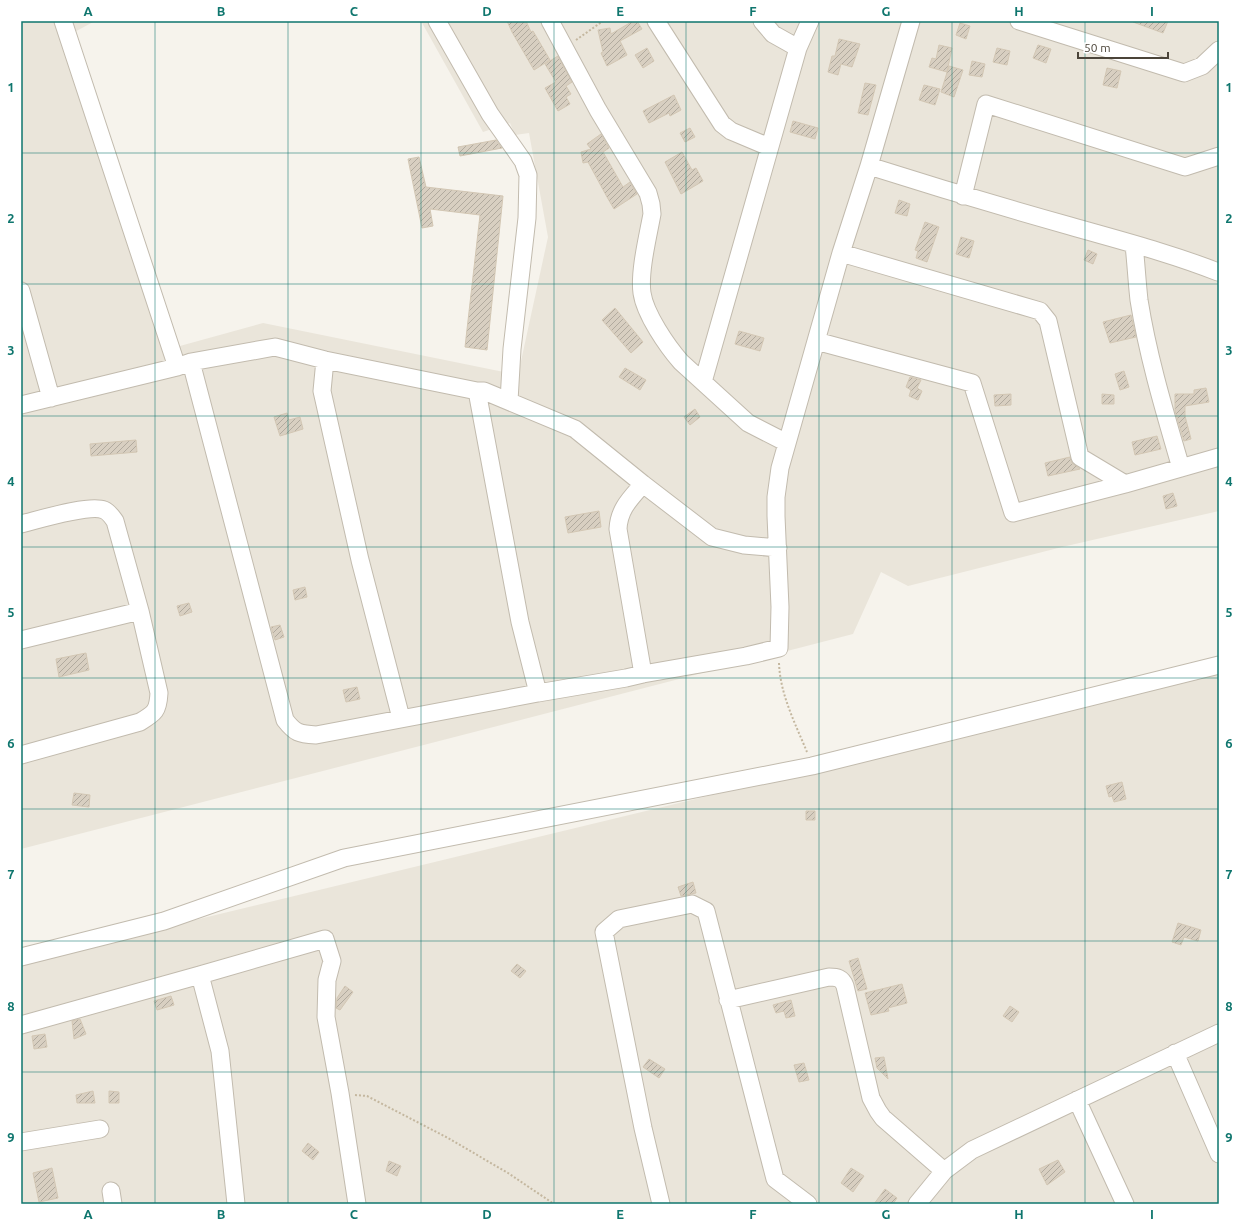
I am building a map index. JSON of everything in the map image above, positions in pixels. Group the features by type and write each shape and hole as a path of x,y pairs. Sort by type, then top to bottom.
{"street":[{"path":"63,21 184,365 286,720 292,729 297,732 316,735 538,692 626,678 746,656 779,648 780,612 776,497 780,468 841,253 869,166 911,21"},
{"path":"437,21 490,114 523,161 528,175 527,218 512,349 509,401"},
{"path":"550,21 598,110 648,193 652,204 652,214 642,278 644,304 649,316 672,352 681,362 748,423 787,443"},
{"path":"656,21 722,124 731,131 769,147"},
{"path":"762,21 773,34 798,48"},
{"path":"703,382 798,48 810,21"},
{"path":"1019,21 1184,73 1202,66 1219,50"},
{"path":"963,196 986,104 1184,167 1219,156"},
{"path":"869,166 963,196 1195,263 1219,274"},
{"path":"1134,245 1139,299 1148,349 1157,387 1181,468"},
{"path":"841,253 1040,311 1048,321 1080,457 1125,484"},
{"path":"21,291 51,398"},
{"path":"816,341 972,383 1013,513 1125,484 1219,457"},
{"path":"21,405 184,365 275,347 325,360 484,391 575,429 712,537 744,545 778,548"},
{"path":"325,360 322,390 360,560 401,718"},
{"path":"478,391 520,622 538,692"},
{"path":"643,484 622,511 618,519 618,529 643,674"},
{"path":"21,524 80,510 96,509 108,512 115,521 140,611 159,693 158,706 155,711 140,722 21,755"},
{"path":"21,640 140,611"},
{"path":"21,957 164,921 344,858 812,766 1219,665"},
{"path":"661,1204 643,1128 604,932 619,919 692,904 706,911 775,1179 808,1204"},
{"path":"21,1025 325,939 332,960 327,980 326,1017 340,1093 357,1204"},
{"path":"200,975 220,1052 236,1204"},
{"path":"728,1000 829,977 841,979 845,986 871,1098 875,1107 883,1118 944,1171"},
{"path":"917,1204 944,1171 972,1150 1219,1033"},
{"path":"1175,1054 1219,1154"},
{"path":"1077,1100 1124,1204"},
{"path":"21,1142 100,1129"}],"path":[{"path":"565,48 603,21"},
{"path":"779,648 780,674 785,697 812,766"},
{"path":"340,1093 367,1096 448,1138 508,1173 554,1204"}],"shaded area":[{"path":"21,21 95,21 69,35 169,349 263,323 518,375 548,237 529,133 515,135 510,123 483,132 421,21 1219,21 1219,511 1062,547 908,586 881,572 853,634 21,849"},
{"path":"1219,668 1219,1204 21,1204 21,962 803,773"}],"building":[{"path":"507,21 526,21 531,32 533,31 550,60 534,70"},
{"path":"633,21 637,21 642,29 620,41 627,55 607,66 601,53 603,52 598,30 610,28 611,34"},
{"path":"1133,21 1168,21 1163,33"},
{"path":"960,23 970,26 966,39 956,35"},
{"path":"839,39 860,44 852,67 841,64 838,75 828,72 832,56 835,56"},
{"path":"939,45 952,48 947,72 929,67 932,58 936,59"},
{"path":"1038,45 1051,49 1046,63 1033,58"},
{"path":"647,48 654,61 643,68 635,55"},
{"path":"997,48 1010,51 1007,65 993,62"},
{"path":"558,56 572,82 566,86 571,94 566,97 570,104 558,111 545,88 556,82 545,64"},
{"path":"972,61 985,64 982,77 969,75"},
{"path":"949,66 963,70 954,97 941,92"},
{"path":"1107,68 1121,71 1117,88 1103,85"},
{"path":"865,83 876,85 868,115 858,113"},
{"path":"924,85 940,89 935,105 919,100"},
{"path":"674,95 681,110 670,116 669,113 649,123 643,111"},
{"path":"793,121 818,128 815,139 790,132"},
{"path":"690,128 695,137 685,142 680,133"},
{"path":"601,134 609,148 603,152 623,187 630,182 637,194 614,209 588,162 583,163 581,152 591,149 587,144"},
{"path":"496,140 502,148 460,156 458,147"},
{"path":"682,152 692,170 696,168 703,181 681,194 665,162"},
{"path":"419,157 426,187 503,196 487,350 465,347 480,215 430,209 433,226 422,228 408,159"},
{"path":"899,200 910,204 907,216 895,213"},
{"path":"925,222 939,227 927,262 916,258 918,251 915,250"},
{"path":"961,237 974,241 969,258 956,254"},
{"path":"1088,250 1097,254 1093,264 1084,260"},
{"path":"615,308 643,342 631,353 602,320"},
{"path":"1131,315 1136,337 1110,343 1103,322"},
{"path":"739,331 764,338 760,351 735,344"},
{"path":"625,368 646,380 640,390 619,377"},
{"path":"1124,371 1129,387 1120,390 1115,374"},
{"path":"910,377 921,380 917,388 922,391 918,400 909,396 911,390 906,387"},
{"path":"1206,388 1209,402 1185,406 1185,416 1191,439 1184,441 1175,411 1175,394 1194,394 1194,390"},
{"path":"1011,394 1011,405 995,406 994,395"},
{"path":"1102,394 1114,395 1114,404 1102,404"},
{"path":"695,409 700,417 690,425 684,417"},
{"path":"287,413 289,420 300,417 303,429 280,436 274,417"},
{"path":"1157,436 1161,449 1135,455 1132,442"},
{"path":"136,440 137,452 91,456 90,444"},
{"path":"1070,457 1072,463 1080,469 1048,476 1045,463"},
{"path":"1173,493 1177,506 1166,509 1163,496"},
{"path":"599,511 601,527 568,533 565,517"},
{"path":"305,587 307,597 295,600 293,590"},
{"path":"189,603 192,612 180,616 177,606"},
{"path":"280,625 284,637 275,640 271,627"},
{"path":"86,653 89,670 59,677 56,659"},
{"path":"357,687 360,699 346,702 343,690"},
{"path":"1122,782 1126,799 1114,802 1112,796 1109,797 1106,786"},
{"path":"74,793 90,795 89,807 72,805"},
{"path":"806,811 815,811 815,820 806,820"},
{"path":"693,882 696,893 681,896 678,887"},
{"path":"1178,923 1201,930 1198,941 1184,937 1181,945 1172,942"},
{"path":"858,958 867,989 858,991 849,961"},
{"path":"517,964 526,971 520,978 511,971"},
{"path":"902,984 907,1003 888,1008 889,1011 871,1015 865,993"},
{"path":"345,986 353,992 340,1010 336,1008 337,998"},
{"path":"171,996 174,1005 157,1010 154,1001"},
{"path":"791,1000 795,1016 786,1018 784,1011 776,1013 773,1005"},
{"path":"1010,1006 1019,1012 1012,1022 1003,1016"},
{"path":"80,1019 86,1034 74,1039 72,1021"},
{"path":"45,1034 47,1047 34,1049 32,1036"},
{"path":"884,1057 888,1079 877,1068 875,1058"},
{"path":"649,1059 665,1069 659,1078 643,1067"},
{"path":"804,1063 809,1080 799,1082 794,1065"},
{"path":"93,1091 95,1103 77,1103 76,1095"},
{"path":"109,1091 119,1092 119,1103 109,1103"},
{"path":"308,1143 319,1152 313,1160 302,1151"},
{"path":"1058,1160 1065,1172 1047,1185 1039,1169"},
{"path":"389,1161 401,1166 397,1176 386,1171"},
{"path":"52,1168 58,1198 39,1202 33,1173"},
{"path":"851,1168 864,1176 853,1192 841,1183"},
{"path":"885,1189 897,1198 893,1204 874,1204"}]}
